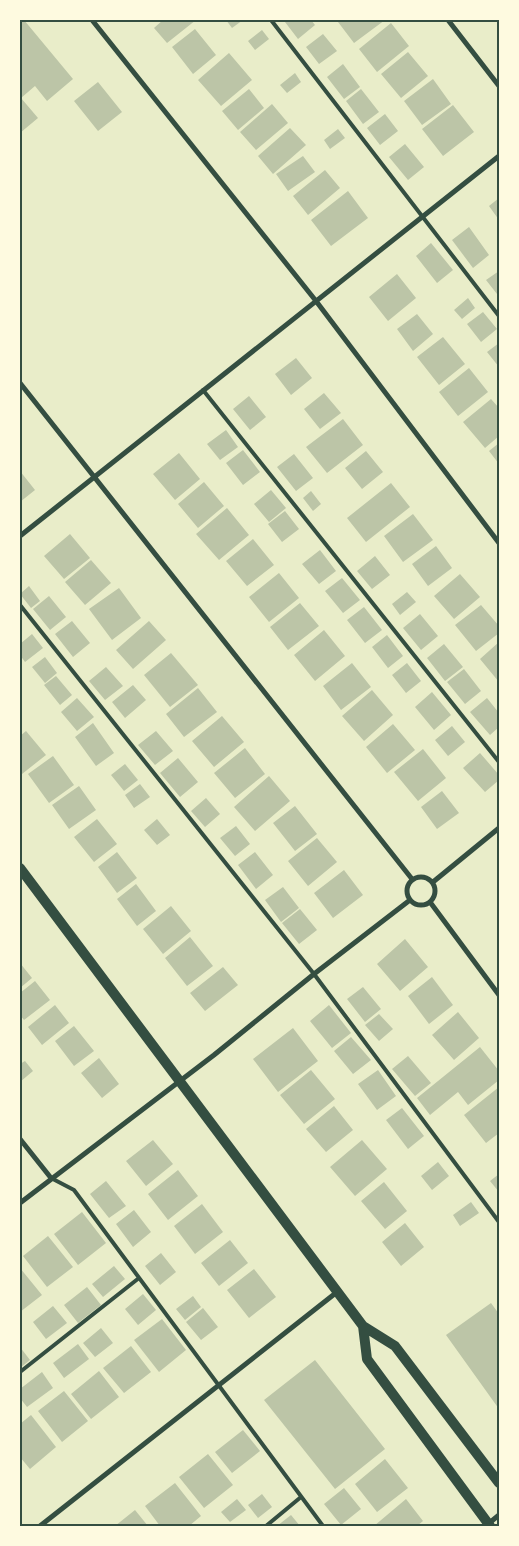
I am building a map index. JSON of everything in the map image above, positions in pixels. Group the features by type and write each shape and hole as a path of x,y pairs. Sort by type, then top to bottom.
{"main road":[{"path":"20,868 363,1326 395,1346 499,1483"},
{"path":"363,1326 367,1359 487,1525"}],"street":[{"path":"448,20 499,86"},
{"path":"95,21 316,301 499,543"},
{"path":"20,536 499,156"},
{"path":"20,383 412,879"},
{"path":"433,882 499,828"},
{"path":"420,876 433,882 436,891 430,902 417,905 410,900 406,892 412,879 420,876"},
{"path":"20,1203 180,1081 410,900"},
{"path":"430,902 499,996"},
{"path":"20,1138 51,1178"},
{"path":"40,1526 337,1291"},
{"path":"487,1525 499,1515"}],"lane":[{"path":"271,20 499,316"},
{"path":"203,390 499,762"},
{"path":"20,605 314,974 499,1222"},
{"path":"51,1178 74,1190 323,1526"},
{"path":"20,1372 139,1278"},
{"path":"266,1526 301,1498"}],"building":[{"path":"20,20 24,20 73,79 47,101 35,86 21,98 38,118 20,133"},
{"path":"163,20 196,20 167,43 154,28"},
{"path":"226,20 243,20 232,28"},
{"path":"287,20 311,20 315,25 298,39 285,22"},
{"path":"341,20 385,20 354,43 338,22"},
{"path":"391,23 409,46 377,72 359,49"},
{"path":"195,29 216,55 193,74 172,47"},
{"path":"262,30 269,39 255,50 248,41"},
{"path":"323,34 337,51 319,64 306,47"},
{"path":"408,52 428,76 401,98 381,74"},
{"path":"229,53 252,80 221,106 198,80"},
{"path":"343,64 360,87 344,99 327,77"},
{"path":"295,73 301,82 287,93 280,85"},
{"path":"433,79 451,104 422,125 404,101"},
{"path":"98,82 122,112 98,131 74,101"},
{"path":"249,89 264,108 238,130 222,111"},
{"path":"361,89 379,112 363,124 346,101"},
{"path":"272,104 288,123 256,150 240,132"},
{"path":"453,105 474,132 443,156 422,129"},
{"path":"385,114 398,131 380,145 367,128"},
{"path":"290,128 306,145 273,174 258,156"},
{"path":"338,129 345,138 330,149 324,140"},
{"path":"405,144 424,167 408,180 389,157"},
{"path":"303,156 315,172 288,191 276,174"},
{"path":"325,170 340,188 308,215 293,196"},
{"path":"348,191 368,218 331,246 311,220"},
{"path":"499,198 499,220 489,206"},
{"path":"469,227 489,255 473,268 452,240"},
{"path":"431,243 453,270 437,283 416,256"},
{"path":"499,271 499,293 497,294 486,280"},
{"path":"397,274 416,298 388,321 369,297"},
{"path":"468,298 475,308 462,319 454,310"},
{"path":"483,312 497,329 481,342 467,324"},
{"path":"417,314 433,334 413,351 397,329"},
{"path":"443,337 465,364 439,385 417,357"},
{"path":"499,343 499,367 487,352"},
{"path":"296,358 312,378 291,395 275,374"},
{"path":"469,368 488,392 458,416 439,392"},
{"path":"324,393 341,413 320,429 304,409"},
{"path":"249,396 266,417 250,430 233,409"},
{"path":"491,399 499,408 499,436 485,448 463,422"},
{"path":"343,419 363,445 327,473 306,447"},
{"path":"226,430 238,447 220,460 207,444"},
{"path":"499,443 499,464 489,451"},
{"path":"243,450 260,472 243,485 226,463"},
{"path":"366,451 383,472 362,489 345,468"},
{"path":"179,453 200,479 175,500 153,474"},
{"path":"294,454 313,478 296,491 277,467"},
{"path":"20,471 35,490 20,502"},
{"path":"204,482 224,506 198,528 178,504"},
{"path":"391,483 410,507 366,542 347,518"},
{"path":"271,490 286,508 269,522 254,504"},
{"path":"311,491 321,504 313,511 303,498"},
{"path":"227,508 249,535 219,560 196,534"},
{"path":"285,511 299,529 282,542 268,524"},
{"path":"413,514 433,540 403,562 384,536"},
{"path":"70,534 90,558 64,579 44,556"},
{"path":"253,539 274,565 247,586 226,561"},
{"path":"436,546 452,568 428,586 412,564"},
{"path":"320,550 336,571 319,584 302,564"},
{"path":"375,556 390,575 372,589 357,571"},
{"path":"91,560 111,583 85,605 65,582"},
{"path":"279,573 299,598 269,622 249,597"},
{"path":"460,574 480,597 454,619 434,596"},
{"path":"342,578 360,600 343,613 325,591"},
{"path":"29,586 40,601 31,608 20,594"},
{"path":"119,588 141,618 112,640 89,609"},
{"path":"407,592 416,602 400,615 392,604"},
{"path":"49,596 66,617 50,630 33,609"},
{"path":"300,603 319,626 288,650 270,627"},
{"path":"481,605 499,626 499,633 476,651 455,625"},
{"path":"364,607 382,630 365,643 347,620"},
{"path":"420,614 438,636 421,650 403,628"},
{"path":"72,621 90,643 73,657 55,634"},
{"path":"149,621 166,640 133,669 116,650"},
{"path":"324,630 345,656 315,681 294,655"},
{"path":"32,634 43,648 25,662 20,655 20,644"},
{"path":"387,635 403,656 388,668 372,647"},
{"path":"499,642 499,682 480,659"},
{"path":"444,644 463,667 445,681 427,658"},
{"path":"171,653 198,685 170,707 144,675"},
{"path":"45,657 57,673 45,683 32,667"},
{"path":"352,663 371,687 341,710 323,686"},
{"path":"407,663 421,681 406,693 392,675"},
{"path":"106,667 123,686 105,700 89,681"},
{"path":"464,669 481,691 465,704 447,682"},
{"path":"56,676 72,695 60,705 44,685"},
{"path":"133,685 146,700 125,718 112,702"},
{"path":"198,688 217,712 184,737 166,714"},
{"path":"372,690 393,715 364,741 342,716"},
{"path":"432,692 451,715 434,730 415,707"},
{"path":"77,698 94,717 77,731 61,712"},
{"path":"487,698 499,713 499,727 490,735 470,712"},
{"path":"222,716 244,742 214,767 192,741"},
{"path":"93,723 114,753 96,766 75,737"},
{"path":"393,724 415,750 387,773 366,747"},
{"path":"452,726 465,742 448,756 435,740"},
{"path":"26,731 46,755 22,774 20,771 20,736"},
{"path":"156,731 173,751 155,765 138,745"},
{"path":"245,748 265,774 235,798 214,773"},
{"path":"423,749 446,778 418,801 394,772"},
{"path":"480,753 499,775 499,780 485,792 463,768"},
{"path":"53,756 74,785 49,803 28,774"},
{"path":"178,758 198,782 180,797 160,773"},
{"path":"125,764 138,780 124,791 111,775"},
{"path":"269,776 290,801 255,831 234,807"},
{"path":"140,784 150,797 134,808 125,795"},
{"path":"79,786 96,810 69,829 52,805"},
{"path":"442,791 459,813 437,829 421,807"},
{"path":"206,798 220,814 205,827 191,811"},
{"path":"295,806 317,834 295,851 273,823"},
{"path":"97,819 117,844 94,862 74,837"},
{"path":"157,819 170,835 157,845 144,830"},
{"path":"236,826 250,844 235,856 220,838"},
{"path":"317,838 337,862 308,886 288,861"},
{"path":"117,852 137,878 117,893 98,867"},
{"path":"255,852 273,875 256,889 238,865"},
{"path":"344,870 363,895 333,918 314,893"},
{"path":"136,884 156,911 137,926 117,899"},
{"path":"283,887 299,908 281,922 265,900"},
{"path":"171,906 191,931 163,954 143,929"},
{"path":"300,909 317,930 299,944 282,923"},
{"path":"190,937 213,966 187,986 165,958"},
{"path":"405,939 428,967 400,991 377,964"},
{"path":"20,963 32,978 20,988"},
{"path":"223,967 238,985 205,1011 190,993"},
{"path":"432,977 453,1005 429,1024 408,996"},
{"path":"35,981 50,1000 24,1020 20,1015 20,993"},
{"path":"363,987 381,1009 365,1022 347,999"},
{"path":"55,1005 69,1023 42,1045 28,1027"},
{"path":"329,1005 351,1033 332,1048 310,1021"},
{"path":"458,1012 479,1038 454,1060 432,1035"},
{"path":"379,1014 393,1029 379,1041 365,1025"},
{"path":"74,1026 94,1051 74,1066 55,1041"},
{"path":"293,1028 318,1061 278,1092 253,1059"},
{"path":"351,1037 371,1060 353,1074 334,1051"},
{"path":"480,1047 499,1071 499,1080 468,1105 458,1092 430,1115 417,1098"},
{"path":"408,1056 431,1083 415,1096 392,1069"},
{"path":"99,1058 119,1084 102,1098 81,1073"},
{"path":"25,1061 33,1071 20,1082 20,1064"},
{"path":"311,1070 335,1099 304,1124 280,1095"},
{"path":"378,1070 396,1096 377,1110 358,1084"},
{"path":"499,1087 499,1133 486,1143 464,1115"},
{"path":"334,1106 353,1130 326,1152 306,1129"},
{"path":"402,1108 424,1136 408,1149 386,1120"},
{"path":"153,1140 173,1164 146,1186 126,1161"},
{"path":"362,1140 387,1169 355,1196 330,1167"},
{"path":"438,1162 449,1176 432,1190 421,1176"},
{"path":"178,1170 198,1196 168,1220 148,1194"},
{"path":"499,1174 499,1192 490,1181"},
{"path":"106,1181 126,1206 109,1218 90,1194"},
{"path":"384,1182 407,1211 385,1229 361,1201"},
{"path":"471,1202 479,1213 460,1226 453,1215"},
{"path":"202,1204 223,1232 195,1254 174,1226"},
{"path":"134,1210 151,1232 133,1247 116,1224"},
{"path":"82,1212 106,1243 78,1265 54,1234"},
{"path":"405,1223 424,1247 401,1266 382,1242"},
{"path":"48,1236 73,1267 47,1287 23,1256"},
{"path":"230,1240 248,1263 219,1286 201,1263"},
{"path":"161,1253 176,1272 160,1285 145,1266"},
{"path":"114,1266 125,1279 103,1297 92,1284"},
{"path":"20,1268 42,1295 20,1312"},
{"path":"254,1269 276,1297 249,1318 227,1290"},
{"path":"87,1287 101,1305 78,1323 64,1305"},
{"path":"143,1294 156,1310 138,1325 125,1309"},
{"path":"193,1296 201,1307 185,1320 176,1309"},
{"path":"491,1303 499,1314 499,1409 446,1335"},
{"path":"53,1306 67,1323 46,1339 33,1322"},
{"path":"203,1308 218,1327 201,1340 186,1322"},
{"path":"162,1319 186,1350 159,1372 134,1340"},
{"path":"101,1328 113,1343 95,1357 83,1343"},
{"path":"78,1344 89,1359 64,1378 53,1363"},
{"path":"131,1346 151,1372 124,1393 103,1368"},
{"path":"20,1347 30,1360 20,1368"},
{"path":"315,1360 385,1449 335,1489 264,1400"},
{"path":"99,1371 119,1397 91,1419 71,1394"},
{"path":"42,1372 53,1388 27,1407 20,1398 20,1389"},
{"path":"64,1391 88,1421 62,1442 38,1411"},
{"path":"31,1415 56,1447 30,1469 20,1457 20,1424"},
{"path":"243,1430 260,1451 232,1473 215,1452"},
{"path":"208,1454 233,1485 204,1508 179,1477"},
{"path":"385,1459 408,1488 377,1512 355,1484"},
{"path":"175,1483 201,1516 189,1526 160,1526 145,1506"},
{"path":"344,1488 361,1509 341,1525 324,1504"},
{"path":"262,1494 272,1507 258,1518 248,1505"},
{"path":"237,1499 246,1510 230,1522 221,1512"},
{"path":"406,1499 423,1521 417,1526 374,1526"},
{"path":"135,1510 148,1526 115,1526"},
{"path":"291,1515 300,1526 277,1526"}]}
